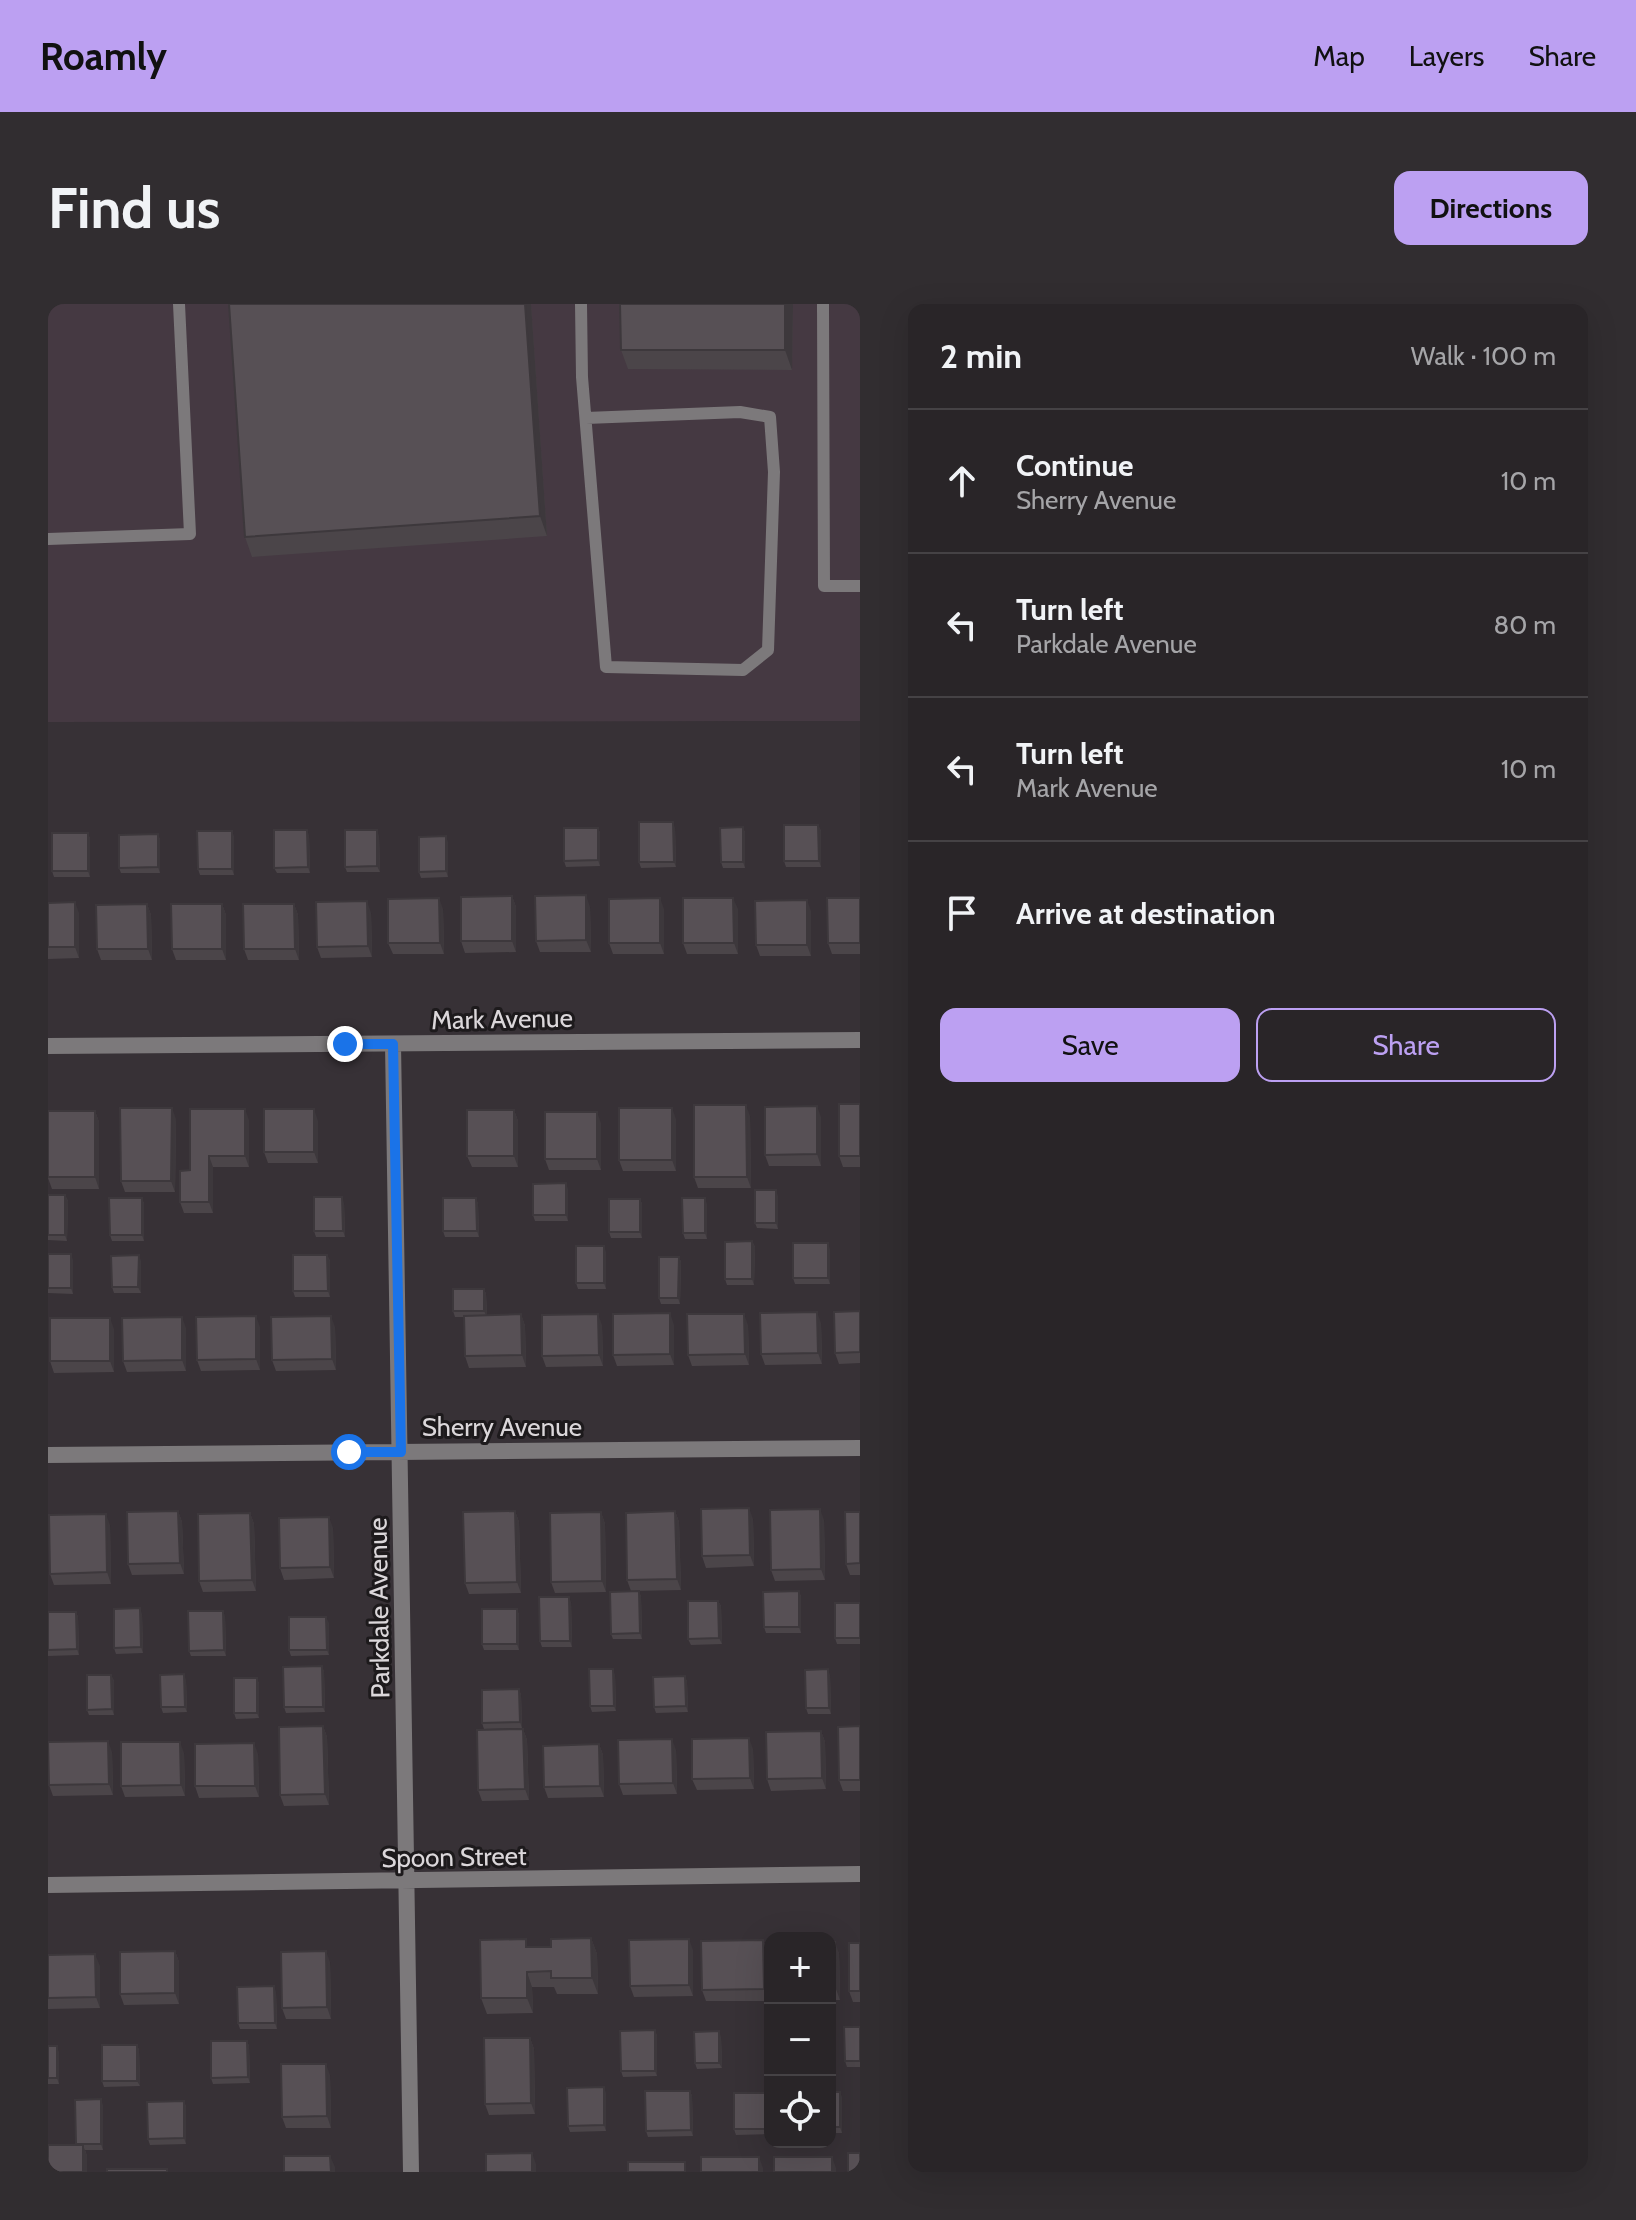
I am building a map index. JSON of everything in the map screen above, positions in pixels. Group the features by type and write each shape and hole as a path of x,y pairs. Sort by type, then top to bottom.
{"street":[{"name":"Mark Avenue","path":"48,1046 860,1040"},
{"name":"Parkdale Avenue","path":"393,1044 411,2172"},
{"name":"Sherry Avenue","path":"48,1455 860,1448"},
{"name":"Spoon Street","path":"48,1885 860,1874"}],"lane":[{"path":"48,539 190,534 179,304"},
{"path":"581,304 586,418 606,667 743,670 768,650 774,472 770,417 740,412 586,418"},
{"path":"823,304 824,586 860,586"}],"shaded area":[{"path":"48,304 860,304 860,721 48,722"}],"building":[{"path":"229,304 525,304 540,516 245,537"},
{"path":"620,304 785,304 785,350 621,350"},
{"path":"639,822 673,822 674,862 639,862"},
{"path":"784,825 818,825 819,861 784,861"},
{"path":"743,827 743,862 721,862 720,828"},
{"path":"564,828 598,828 598,860 564,861"},
{"path":"274,830 307,830 308,867 274,868"},
{"path":"345,830 377,830 377,866 345,867"},
{"path":"197,831 232,831 232,869 198,869"},
{"path":"52,833 88,833 88,871 52,871"},
{"path":"158,834 158,867 119,868 119,835"},
{"path":"446,836 446,871 419,872 419,837"},
{"path":"586,895 586,940 536,941 535,896"},
{"path":"512,896 512,941 461,941 461,897"},
{"path":"439,898 440,943 388,943 388,899"},
{"path":"660,898 660,943 609,943 609,899"},
{"path":"683,898 733,898 734,943 683,943"},
{"path":"827,898 860,898 860,943 828,943"},
{"path":"807,900 807,945 756,945 755,901"},
{"path":"367,901 368,946 317,947 316,902"},
{"path":"75,902 75,947 48,947 48,903"},
{"path":"147,904 148,949 97,949 96,905"},
{"path":"171,904 222,904 222,949 172,949"},
{"path":"243,904 294,904 295,949 244,949"},
{"path":"839,1104 860,1104 860,1156 839,1156"},
{"path":"694,1105 746,1105 747,1177 694,1177"},
{"path":"817,1106 817,1154 765,1155 765,1107"},
{"path":"120,1108 172,1108 171,1181 121,1181"},
{"path":"619,1108 672,1108 672,1160 619,1160"},
{"path":"190,1109 245,1109 245,1156 209,1156 209,1202 180,1202 180,1171 190,1170"},
{"path":"264,1109 314,1109 314,1152 264,1152"},
{"path":"467,1110 514,1110 514,1156 467,1156"},
{"path":"48,1111 95,1111 95,1177 48,1177"},
{"path":"545,1112 597,1112 597,1159 545,1159"},
{"path":"566,1183 566,1215 533,1215 533,1184"},
{"path":"755,1190 776,1190 776,1223 755,1223"},
{"path":"48,1195 65,1195 65,1235 48,1235"},
{"path":"314,1197 342,1197 343,1231 314,1231"},
{"path":"109,1198 142,1198 142,1235 110,1235"},
{"path":"443,1198 476,1198 477,1231 443,1231"},
{"path":"682,1198 705,1198 705,1233 683,1233"},
{"path":"609,1199 640,1199 640,1232 609,1232"},
{"path":"752,1241 752,1279 725,1279 725,1242"},
{"path":"793,1243 828,1243 828,1278 793,1278"},
{"path":"576,1246 604,1246 604,1283 576,1283"},
{"path":"48,1254 71,1254 71,1288 48,1288"},
{"path":"139,1255 138,1287 112,1287 111,1256"},
{"path":"293,1255 327,1255 328,1291 293,1291"},
{"path":"659,1257 679,1257 678,1298 659,1298"},
{"path":"453,1289 484,1289 484,1311 453,1311"},
{"path":"860,1311 860,1352 835,1353 834,1312"},
{"path":"817,1312 818,1353 761,1354 760,1313"},
{"path":"670,1313 670,1354 613,1355 613,1314"},
{"path":"521,1314 522,1355 465,1356 464,1316"},
{"path":"598,1314 599,1355 542,1356 542,1315"},
{"path":"687,1314 744,1314 745,1354 688,1355"},
{"path":"256,1316 256,1359 197,1360 196,1317"},
{"path":"331,1316 332,1359 272,1360 271,1317"},
{"path":"182,1317 182,1360 123,1361 122,1318"},
{"path":"50,1318 110,1318 110,1361 50,1361"},
{"path":"749,1508 750,1555 702,1556 701,1509"},
{"path":"820,1509 821,1569 771,1570 770,1510"},
{"path":"178,1511 180,1563 128,1564 127,1512"},
{"path":"515,1511 517,1582 465,1583 463,1512"},
{"path":"675,1511 677,1579 627,1580 626,1513"},
{"path":"601,1512 602,1581 551,1582 550,1513"},
{"path":"845,1512 860,1512 860,1563 846,1564"},
{"path":"250,1513 252,1580 199,1581 198,1514"},
{"path":"106,1514 107,1572 50,1574 49,1515"},
{"path":"329,1517 330,1567 280,1568 279,1518"},
{"path":"639,1591 640,1633 611,1634 610,1592"},
{"path":"799,1591 799,1627 764,1627 763,1592"},
{"path":"539,1597 569,1597 570,1641 540,1641"},
{"path":"688,1601 718,1601 719,1638 688,1639"},
{"path":"835,1603 860,1603 860,1638 835,1638"},
{"path":"140,1608 141,1647 114,1648 114,1609"},
{"path":"482,1609 517,1609 517,1644 482,1644"},
{"path":"188,1611 223,1611 224,1650 189,1651"},
{"path":"48,1612 76,1612 77,1649 48,1650"},
{"path":"289,1617 326,1617 327,1650 289,1650"},
{"path":"322,1666 323,1707 284,1707 283,1667"},
{"path":"589,1669 613,1669 614,1706 590,1706"},
{"path":"828,1669 829,1708 806,1708 805,1670"},
{"path":"184,1674 185,1707 161,1707 160,1675"},
{"path":"87,1675 111,1675 112,1709 87,1710"},
{"path":"685,1676 686,1706 654,1707 653,1677"},
{"path":"234,1678 257,1678 257,1713 234,1713"},
{"path":"519,1689 520,1722 482,1723 482,1690"},
{"path":"323,1726 325,1794 280,1795 279,1727"},
{"path":"860,1726 860,1780 839,1780 838,1727"},
{"path":"523,1729 525,1789 478,1790 477,1730"},
{"path":"821,1731 822,1778 767,1779 766,1732"},
{"path":"749,1738 750,1778 692,1779 692,1739"},
{"path":"672,1739 673,1783 619,1784 618,1740"},
{"path":"108,1741 109,1784 49,1785 48,1742"},
{"path":"121,1742 180,1742 181,1785 121,1786"},
{"path":"254,1743 255,1786 195,1786 195,1744"},
{"path":"599,1744 600,1786 544,1787 543,1746"},
{"path":"591,1938 592,1978 551,1978 551,1971 527,1972 527,1998 481,1998 480,1940 526,1939 526,1947 551,1947 551,1939"},
{"path":"689,1939 689,1985 630,1986 629,1940"},
{"path":"763,1940 764,1989 702,1990 701,1941"},
{"path":"849,1943 860,1943 860,1991 849,1991"},
{"path":"175,1951 175,1993 120,1994 120,1952"},
{"path":"326,1951 327,2007 282,2008 281,1952"},
{"path":"95,1954 96,1997 48,1998 48,1955"},
{"path":"274,1986 275,2023 238,2023 237,1987"},
{"path":"844,2027 860,2027 860,2061 845,2061"},
{"path":"655,2030 655,2071 621,2071 620,2031"},
{"path":"719,2031 719,2063 695,2063 694,2032"},
{"path":"484,2038 530,2038 531,2103 485,2104"},
{"path":"211,2041 247,2041 248,2077 211,2078"},
{"path":"102,2045 137,2045 137,2081 102,2081"},
{"path":"48,2046 57,2046 57,2078 48,2078"},
{"path":"281,2064 326,2064 327,2116 282,2117"},
{"path":"604,2087 604,2125 568,2126 567,2088"},
{"path":"645,2091 690,2091 691,2130 646,2131"},
{"path":"836,2092 840,2092 840,2127 836,2127"},
{"path":"734,2093 764,2093 764,2129 734,2129"},
{"path":"101,2099 101,2144 76,2144 75,2100"},
{"path":"184,2101 184,2138 148,2139 147,2102"},
{"path":"48,2145 83,2145 83,2172 48,2172"},
{"path":"532,2153 532,2172 486,2172 486,2154"},
{"path":"848,2153 860,2153 860,2172 848,2172"},
{"path":"284,2156 330,2156 331,2172 284,2172"},
{"path":"701,2157 759,2157 759,2172 701,2172"},
{"path":"774,2157 832,2157 832,2172 774,2172"},
{"path":"628,2162 685,2162 685,2172 628,2172"},
{"path":"107,2169 167,2169 167,2172 107,2172"}],"route":[{"path":"345,1044 393,1044 401,1452 349,1452"}]}
